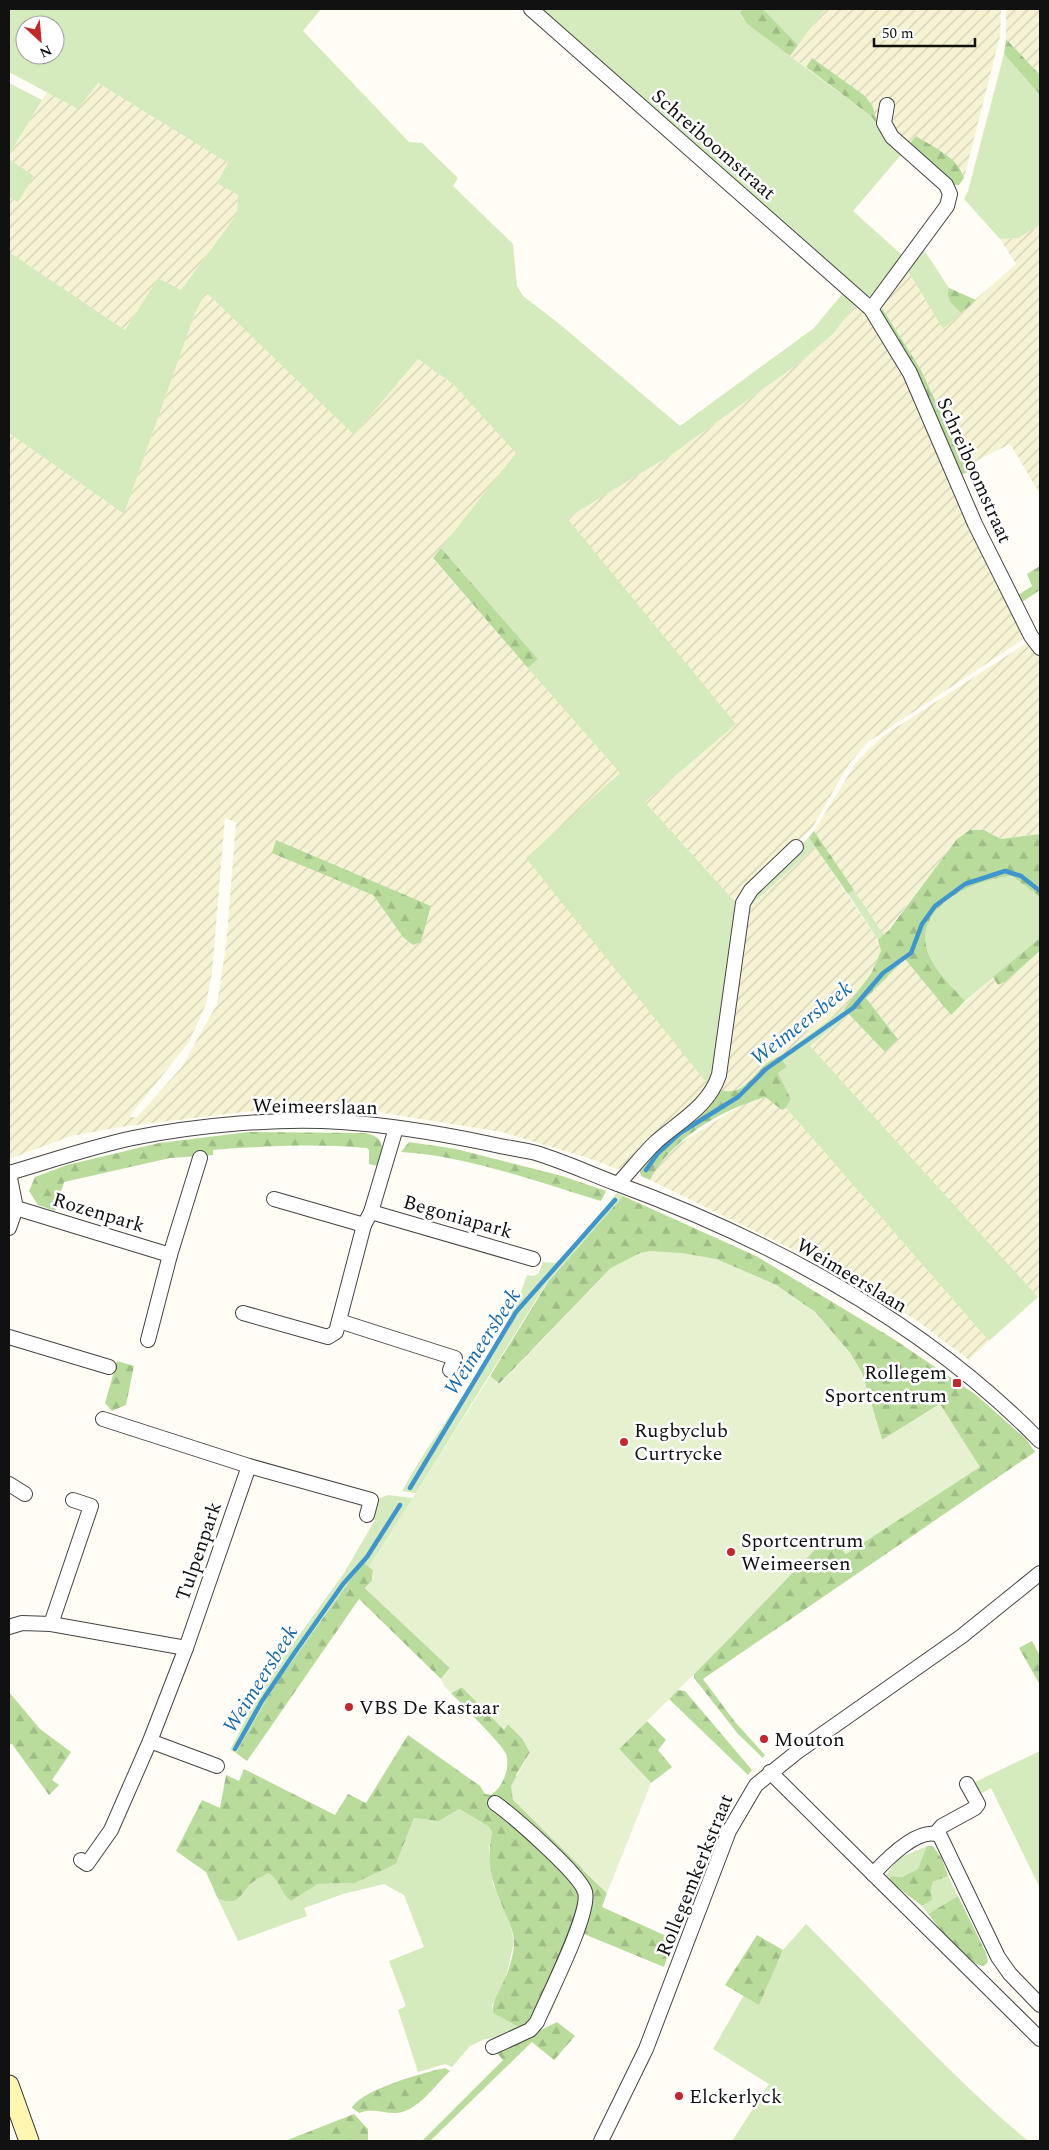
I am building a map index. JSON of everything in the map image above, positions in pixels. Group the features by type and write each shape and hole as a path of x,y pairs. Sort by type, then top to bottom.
{"street":[{"name":"Schreiboomstraat","path":"531,9 870,309 910,373 975,524 1027,628 1040,648"},
{"path":"870,309 947,206 950,194 946,185 892,137 884,123 887,105"},
{"path":"618,1184 656,1142 700,1106 715,1088 719,1076 743,903 751,890 796,847"},
{"name":"Weimeerslaan","path":"9,1173 134,1138 203,1128 275,1122 340,1122 396,1128 456,1137 535,1153 618,1184 735,1232 862,1301 940,1353 1015,1415 1040,1441"},
{"name":"Begoniapark","path":"339,1322 364,1225 371,1212 396,1128"},
{"path":"148,1340 170,1254 200,1158"},
{"path":"9,1173 16,1208 9,1228"},
{"path":"274,1200 364,1225"},
{"name":"Rozenpark","path":"16,1208 170,1254"},
{"name":"Begoniapark","path":"371,1212 533,1259"},
{"path":"243,1313 328,1337 336,1332 339,1322 455,1358 450,1370"},
{"path":"9,1337 109,1366"},
{"path":"103,1419 249,1466 371,1500 367,1515"},
{"name":"Tulpenpark","path":"81,1860 87,1864 111,1830 150,1741 186,1648 249,1466"},
{"path":"9,1484 24,1494"},
{"path":"51,1624 91,1506 73,1500"},
{"name":"Rollegemkerkstraat","path":"601,2141 646,2049 729,1831 747,1797 756,1785 770,1772 962,1636 1040,1573"},
{"path":"9,1627 22,1623 51,1624 186,1648"},
{"path":"150,1741 216,1766"},
{"path":"770,1772 1040,2039"},
{"path":"936,1833 942,1826 975,1808 978,1804 967,1784"},
{"path":"493,2047 530,2030 537,2022 582,1917 585,1893 572,1873 495,1803"},
{"path":"873,1874 897,1848 930,1833 936,1833 940,1836 998,1957 1010,1974 1040,2005"},
{"path":"993,1991 1010,1974"},
{"path":"9,2084 29,2141"}],"shaded area":[{"path":"825,9 1001,9 1000,36 964,178 962,169 907,147 901,155 886,141 879,128 873,107 812,58 806,67 790,56"},
{"path":"1006,9 1040,9 1040,75 1006,39"},
{"path":"98,83 229,163 238,194 237,214 181,290 158,278 125,330 9,252 9,199 18,201 34,176 9,159 9,155 47,92 78,108"},
{"path":"1040,225 1040,494 1010,444 966,466 921,370 882,308 908,271 943,328 1016,264 1000,239 1018,238"},
{"path":"206,291 354,435 418,359 454,385 517,453 433,559 620,773 710,1087 625,1168 617,1169 591,1159 502,1132 365,1110 285,1107 120,1127 71,1136 9,1159 9,433 124,514 195,313","holes":["225,818 236,823 226,946 217,1004 181,1068 137,1117 129,1117 189,1042 206,1004 212,973","373,895 431,906 421,942 403,937"]},
{"path":"855,306 870,319 906,375 955,494 1023,635 1022,640 868,742 849,764 812,828 757,879 738,905 645,802 736,724 566,518 671,455 798,364 833,334"},
{"path":"1028,642 1032,644 1040,655 1040,834 1001,839 984,830 970,830 957,839 884,935 814,831 857,761 883,736"},
{"path":"815,847 878,940 881,951 871,974 844,1009 813,1034 763,1067 746,1085 729,1093 721,1090 748,903 750,907"},
{"path":"1037,954 1040,958 1040,1295 1038,1297 810,1046 849,1014 885,1052 898,1038 866,998 905,959 951,1015 993,977 998,985 1005,982"},
{"path":"765,1097 782,1110 786,1108 989,1341 969,1360 919,1322 839,1272 650,1180 658,1164 676,1146 743,1104"}],"green space":[{"path":"9,9 321,9 303,31 409,142 422,143 458,178 453,186 513,244 517,286 523,296 557,322 680,426 814,328 843,293 855,306 833,334 798,364 671,455 567,518 736,724 645,802 738,905 710,1087 526,858 620,773 528,668 538,659 441,548 516,453 454,385 418,359 354,435 206,292 195,313 124,514 9,433 9,252 125,330 158,278 181,290 237,214 238,195 217,183 228,163 98,83 78,109 9,72"},
{"path":"540,9 742,9 740,14 747,24 871,116 886,141 901,155 853,211 902,255 902,259 874,295 865,297"},
{"path":"742,9 763,9 798,45 790,56 747,24 740,13"},
{"path":"763,9 825,9 798,45"},
{"path":"1006,39 1040,75 1040,95 1004,54"},
{"path":"1004,54 1040,95 1040,225 1018,238 1000,239 964,199 968,191"},
{"path":"812,58 865,96 873,107 879,128 871,116 806,67"},
{"path":"9,83 42,100 9,155"},
{"path":"916,136 957,165 964,178 959,185 954,185 935,166 907,147"},
{"path":"9,159 34,176 18,202 9,197"},
{"path":"924,250 949,288 948,296 950,302 961,313 943,329 908,271"},
{"path":"949,288 976,300 961,313 949,299"},
{"path":"882,308 921,370 968,472 959,476 881,312"},
{"path":"441,548 538,659 528,668 433,558"},
{"path":"1040,566 1040,590 1022,602 1018,595 1032,586 1027,574"},
{"path":"970,830 984,830 1001,839 1040,834 1040,897 1012,876 983,882 968,888 941,906 932,917 926,930 928,953 936,968 965,1001 951,1015 905,959 866,998 898,1039 885,1052 844,1009 871,974 881,951 878,940 889,930 957,839"},
{"path":"814,831 854,890 848,894 809,837"},
{"path":"809,837 815,847 749,907 748,903"},
{"path":"276,840 431,906 421,942 413,945 403,937 373,895 272,853"},
{"path":"1012,876 1040,897 1040,938 965,1001 932,961 926,945 926,930 932,917 941,906 954,896 983,882"},
{"path":"854,890 884,935 878,940 848,894"},
{"path":"1040,938 1040,951 1005,982 998,985 993,977"},
{"path":"844,1009 849,1014 810,1046 1038,1297 989,1341 786,1108 791,1099 778,1073 787,1067 780,1056"},
{"path":"780,1056 787,1067 778,1073 791,1099 786,1108 782,1110 765,1097 731,1110 715,1118 684,1139 659,1165 650,1180 641,1176 639,1168 667,1138 721,1090 734,1091 740,1089 766,1064"},
{"path":"249,1132 365,1133 377,1138 382,1145 382,1149 378,1166 369,1164 369,1150 367,1148 328,1146 251,1147 213,1150 213,1155 170,1158 64,1182 55,1211 38,1205 29,1191 35,1177 67,1165 159,1143"},
{"path":"409,1142 456,1149 562,1176 606,1191 601,1201 476,1164 425,1154 401,1152"},
{"path":"617,1193 623,1196 546,1284 416,1493 402,1491 502,1332 516,1304 527,1275 533,1276 539,1273 543,1262 556,1263 561,1261"},
{"path":"623,1196 756,1256 892,1338 975,1394 1026,1439 1035,1452 703,1679 735,1722 765,1755 763,1758 738,1734 694,1678 694,1674 829,1535 846,1554 940,1404 882,1440 862,1373 850,1353 815,1312 776,1285 716,1259 611,1268 499,1384 490,1376 548,1282"},
{"path":"650,1251 682,1253 716,1259 776,1285 815,1312 850,1353 862,1373 882,1440 940,1404 980,1467 846,1554 829,1535 619,1749 651,1783 607,1893 513,1800 511,1786 530,1752 522,1738 508,1724 504,1730 462,1687 451,1693 444,1686 441,1679 450,1668 365,1588 372,1581 373,1570 369,1567 490,1376 500,1384 611,1268 640,1253"},
{"path":"117,1361 134,1366 126,1405 112,1411 105,1403"},
{"path":"388,1495 413,1498 369,1567 363,1562 274,1685 236,1753 230,1750 255,1701 287,1652 344,1573 375,1520 372,1519 378,1499"},
{"path":"363,1562 373,1570 372,1581 365,1588 450,1668 441,1679 359,1599 247,1761 236,1753 272,1689"},
{"path":"1032,1641 1040,1656 1040,1685 1019,1648"},
{"path":"462,1687 504,1729 508,1724 522,1738 530,1752 516,1775 584,1871 607,1893 602,1907 673,1939 664,1967 584,1934 550,2014 522,2029 493,2013 495,2000 510,1966 514,1940 512,1929 492,1875 490,1850 492,1832 488,1826 459,1809 439,1821 414,1818 396,1864 355,1883 318,1884 291,1901 268,1873 252,1883 236,1900 218,1899 206,1872 176,1851 202,1800 220,1808 226,1775 239,1781 244,1769 335,1815 348,1794 366,1803 408,1735 480,1786 485,1794 491,1795 502,1783 507,1765 506,1754 451,1693"},
{"path":"677,1690 685,1691 752,1770 748,1775 669,1699"},
{"path":"9,1692 40,1729 71,1752 52,1780 59,1785 49,1795 12,1744 9,1745"},
{"path":"647,1721 666,1740 658,1750 672,1767 651,1783 619,1749"},
{"path":"1040,1751 1040,1888 991,1788 980,1794 973,1783"},
{"path":"459,1809 488,1826 492,1832 489,1849 493,1884 509,1918 514,1942 505,1981 492,2005 493,2013 522,2029 503,2038 485,2039 470,2046 452,2067 445,2064 418,2072 398,2010 406,2006 389,1961 424,1947 404,1895 384,1884 343,1894 304,1908 307,1916 238,1941 218,1899 236,1900 252,1883 268,1873 291,1901 318,1884 355,1883 396,1864 414,1818 439,1821"},
{"path":"927,1846 919,1869 902,1877 892,1876 888,1880 885,1876 899,1858"},
{"path":"927,1846 933,1846 942,1859 948,1876 933,1882 931,1888 932,1900 922,1906 888,1880 892,1876 902,1877 918,1869"},
{"path":"948,1876 958,1896 928,1914 922,1906 932,1900 931,1888 933,1882"},
{"path":"958,1896 986,1953 988,1962 984,1966 967,1959 928,1914"},
{"path":"806,1924 970,2090 1028,2141 732,2141 769,2084 713,2049 744,1995 759,2004 783,1950"},
{"path":"757,1935 783,1950 759,2005 725,1985"},
{"path":"557,2022 575,2036 554,2060 532,2042 430,2141 422,2141 503,2060 496,2052"},
{"path":"445,2068 450,2071 425,2098 410,2109 394,2113 373,2111 359,2113 352,2108 358,2101 380,2088 423,2073"},
{"path":"354,2114 368,2129 368,2141 285,2141"}],"waterway":[{"name":"Weimeersbeek","path":"646,1170 658,1153 680,1133 738,1097 766,1069 853,1008 883,973 911,953 922,924 935,906 965,884 1005,871 1021,876 1040,891"},
{"name":"Weimeersbeek","path":"410,1488 516,1312 615,1200"},
{"name":"Weimeersbeek","path":"235,1749 262,1701 293,1655 343,1584 367,1557 400,1505"}],"place":[{"name":"Rollegem Sportcentrum","path":"957,1383"},
{"name":"Rugbyclub Curtrycke","path":"624,1442"},
{"name":"Sportcentrum Weimeersen","path":"731,1552"},
{"name":"VBS De Kastaar","path":"349,1707"},
{"name":"Mouton","path":"764,1739"},
{"name":"Elckerlyck","path":"679,2096"}]}
